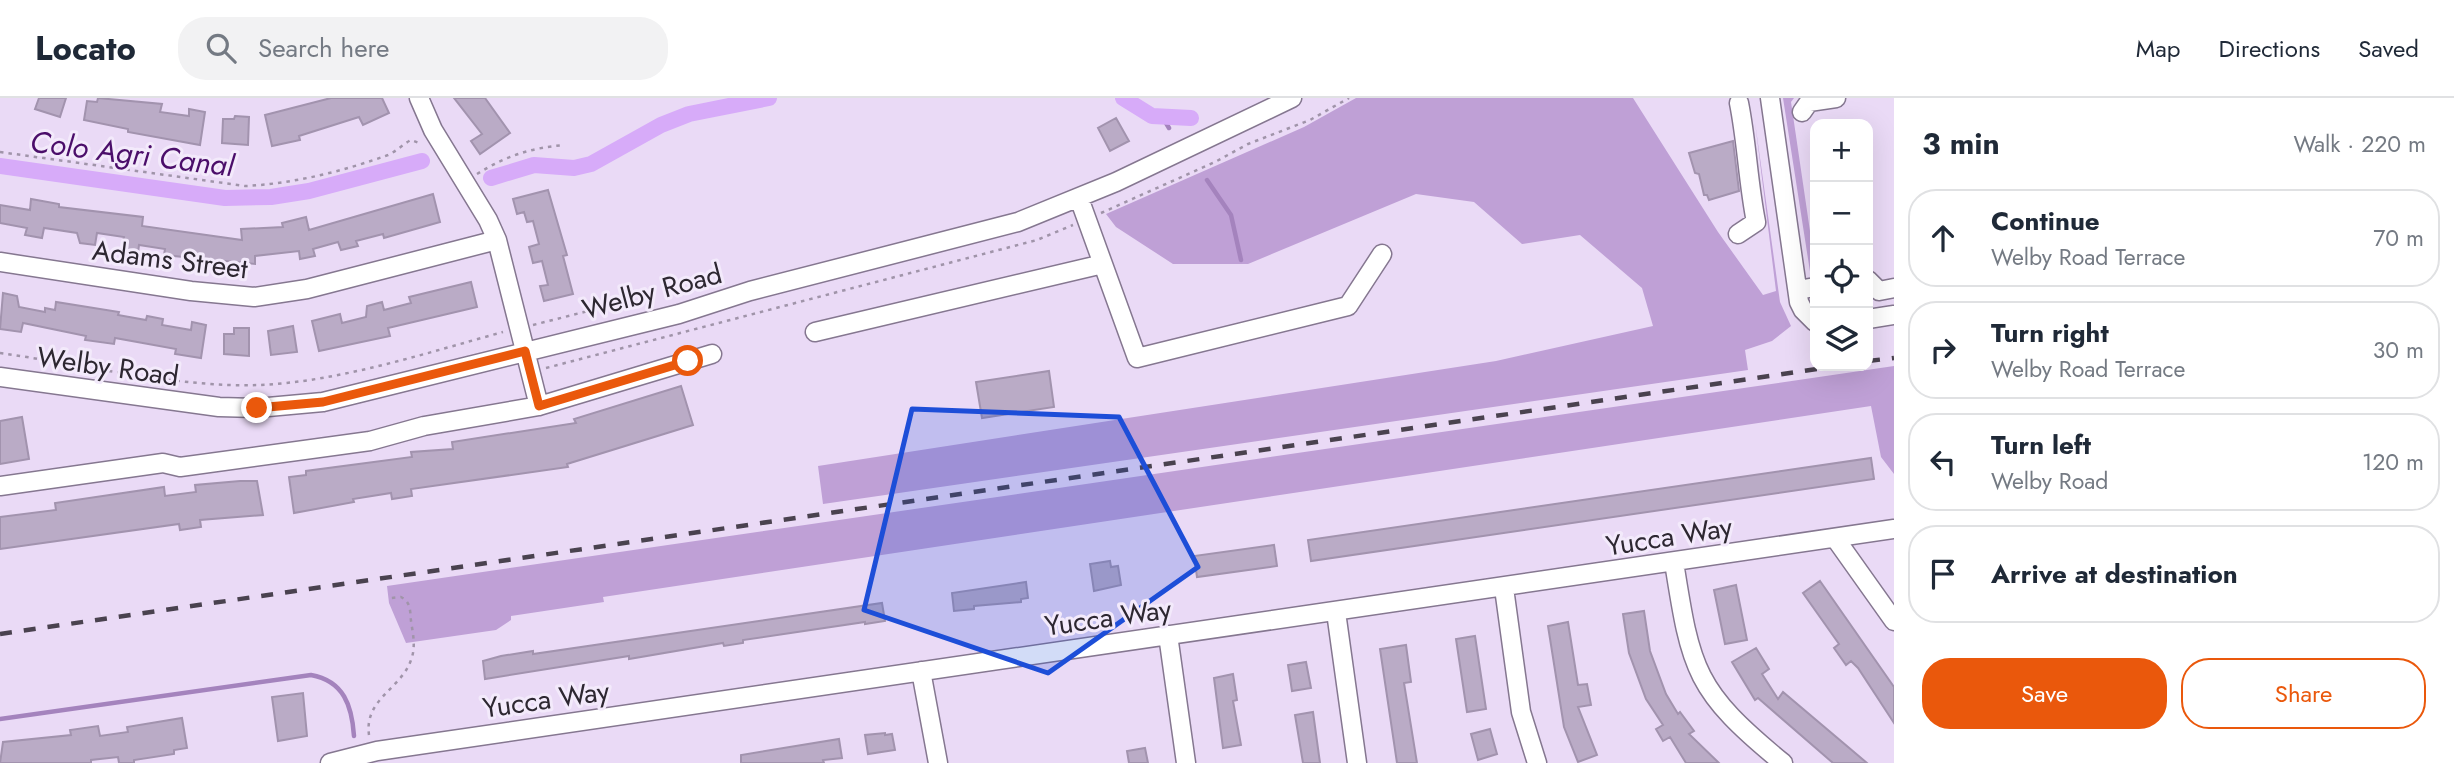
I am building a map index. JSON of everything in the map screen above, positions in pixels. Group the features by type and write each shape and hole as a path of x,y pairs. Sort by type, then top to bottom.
{"street":[{"path":"419,98 433,130 476,199 496,240 539,406"},
{"name":"Welby Road","path":"0,377 183,403 257,408 323,402 679,314 750,290 1018,222 1079,198 1292,98"},
{"path":"1802,112 1810,102 1836,98"},
{"path":"1738,234 1756,222 1746,174 1748,152 1734,103 1770,99 1807,288 1802,310 1810,317"},
{"path":"1079,198 1137,358 1348,306 1382,254"},
{"name":"Adams Street","path":"0,262 203,293 254,297 307,289 496,240"},
{"path":"815,332 1103,264"},
{"path":"1873,284 1879,291 1894,288"},
{"path":"1873,318 1894,315"},
{"path":"0,486 163,463 180,467 370,440 424,426 539,406 712,354"},
{"name":"Yucca Way","path":"338,762 372,752 1894,529"},
{"path":"1835,538 1894,621"},
{"path":"1674,562 1684,625 1702,682 1731,720 1783,763"},
{"path":"1504,588 1521,712 1537,763"},
{"path":"1336,612 1357,763"},
{"path":"1168,635 1185,763"},
{"path":"921,671 938,763"}],"path":[{"path":"0,152 245,186 293,180 364,162 393,153 411,140 422,144"},
{"path":"475,175 504,157 532,148 564,145"},
{"path":"538,324 647,296"},
{"path":"0,352 168,378 256,385 319,378 500,332"},
{"path":"372,752 370,716 380,698 407,670 413,653 410,606 401,597 391,598"}],"highlighted area":[{"path":"912,409 1119,417 1198,567 1048,673 864,610"}],"shaded area":[{"path":"1356,98 1633,98 1718,232 1763,295 1776,291 1755,122 1780,302 1791,326 1772,341 1745,350 1748,370 823,504 818,466 1496,361 1653,326 1642,288 1580,235 1522,244 1474,202 1416,194 1248,264 1173,264 1116,227 1106,214 1304,127"},
{"path":"1783,98 1794,98 1791,102 1810,231 1810,272"},
{"path":"1894,366 1894,474 1881,457 1871,406 603,597 604,602 511,616 511,620 496,630 406,643 389,603 387,586"}],"building":[{"path":"39,98 66,98 60,117 35,109"},
{"path":"98,98 162,104 160,112 189,116 189,109 205,112 200,145 128,132 128,129 84,120 87,101 97,102"},
{"path":"331,98 382,98 389,113 363,125 359,117 299,136 300,140 272,146 265,115"},
{"path":"454,98 485,98 510,133 480,154 471,141 482,134"},
{"path":"235,116 249,117 248,145 222,143 223,119 234,119"},
{"path":"1116,118 1129,141 1110,151 1098,128"},
{"path":"1733,141 1739,191 1709,200 1707,195 1704,195 1699,174 1695,173 1689,153"},
{"path":"548,190 567,255 563,256 573,294 544,301 540,286 548,285 542,261 533,263 529,247 539,244 533,221 527,222 524,212 517,214 513,199"},
{"path":"433,194 440,222 384,238 383,234 356,241 358,246 341,250 338,242 313,249 315,256 300,259 299,251 255,256 255,264 164,255 165,249 139,245 138,253 122,251 124,237 97,233 95,245 80,243 77,233 44,228 42,238 25,235 27,228 0,223 0,205 30,210 31,199 59,204 59,207 143,217 142,226 242,240 241,229 283,227 282,223 306,217 309,230"},
{"path":"471,282 477,307 388,328 390,336 319,351 312,321 340,314 342,323 366,317 367,306 382,302 384,310 411,303 409,297"},
{"path":"3,293 17,296 19,307 45,312 45,308 55,310 56,302 119,312 118,315 146,320 147,316 163,319 162,325 191,330 192,322 206,325 201,358 175,354 176,349 115,338 114,344 85,340 86,336 23,323 21,332 0,329"},
{"path":"293,326 297,352 271,355 268,331"},
{"path":"234,328 249,328 249,356 224,354 224,334 234,334"},
{"path":"1049,371 1054,407 982,418 976,382"},
{"path":"681,386 693,425 567,464 568,467 411,489 412,496 392,499 391,493 294,513 289,477 306,475 306,471 412,457 411,452 453,449 452,442 576,423 574,419"},
{"path":"22,417 29,459 0,464 0,421"},
{"path":"1871,458 1874,479 1311,561 1308,540"},
{"path":"257,481 263,515 200,520 201,527 180,530 179,524 0,549 0,517 56,510 55,503 164,487 165,496 196,492 195,485"},
{"path":"1274,545 1277,566 1197,577 1194,556"},
{"path":"1110,561 1111,567 1118,566 1121,585 1094,591 1090,564"},
{"path":"1820,581 1894,687 1894,723 1858,668 1851,661 1846,665 1834,648 1839,644 1803,593"},
{"path":"1026,582 1028,598 1021,599 1021,602 974,606 974,609 954,611 952,593"},
{"path":"1736,585 1747,640 1725,644 1714,590"},
{"path":"882,603 885,621 485,679 483,661 501,656 533,651 533,654"},
{"path":"1644,611 1650,651 1666,694 1678,714 1680,712 1694,731 1689,734 1719,763 1686,763 1670,737 1663,741 1656,729 1663,725 1646,699 1629,653 1623,614"},
{"path":"1568,622 1578,685 1587,684 1591,705 1578,707 1597,755 1578,762 1564,727 1548,626"},
{"path":"1475,636 1486,709 1467,712 1456,639"},
{"path":"1406,645 1411,682 1404,683 1417,763 1397,763 1380,649"},
{"path":"1756,648 1769,669 1762,674 1778,699 1783,692 1867,763 1833,763 1758,698 1755,700 1732,662"},
{"path":"1306,662 1311,688 1292,691 1288,665"},
{"path":"1233,674 1237,700 1233,701 1241,745 1223,748 1214,678"},
{"path":"303,693 307,736 278,741 272,697"},
{"path":"1313,712 1320,763 1303,763 1295,715"},
{"path":"182,718 187,748 174,750 174,754 134,760 134,763 119,763 118,757 91,760 91,763 0,763 3,742 71,735 70,730 98,726 100,736 128,732 127,727"},
{"path":"1490,729 1497,754 1478,760 1471,734"},
{"path":"892,734 895,750 868,754 865,735"},
{"path":"839,739 842,758 823,760 824,763 741,763 741,755"},
{"path":"1145,748 1148,763 1129,763 1127,751"}],"waterway":[{"name":"Colo Agri Canal","path":"491,178 534,165 574,168 591,164 661,125 689,114 769,98"},
{"name":"Colo Agri Canal","path":"1123,98 1152,116 1191,118"},
{"path":"1163,118 1169,128"},
{"name":"Colo Agri Canal","path":"0,166 225,198 271,197 309,191 422,161"},
{"path":"1207,180 1231,215 1241,260"},
{"path":"0,719 311,675 331,683 344,696 351,715 354,736"}],"railway":[{"path":"1873,360 1894,358"},
{"path":"0,634 1810,370"}],"route":[{"path":"257,408 323,402 525,351 539,406 688,361"}]}
